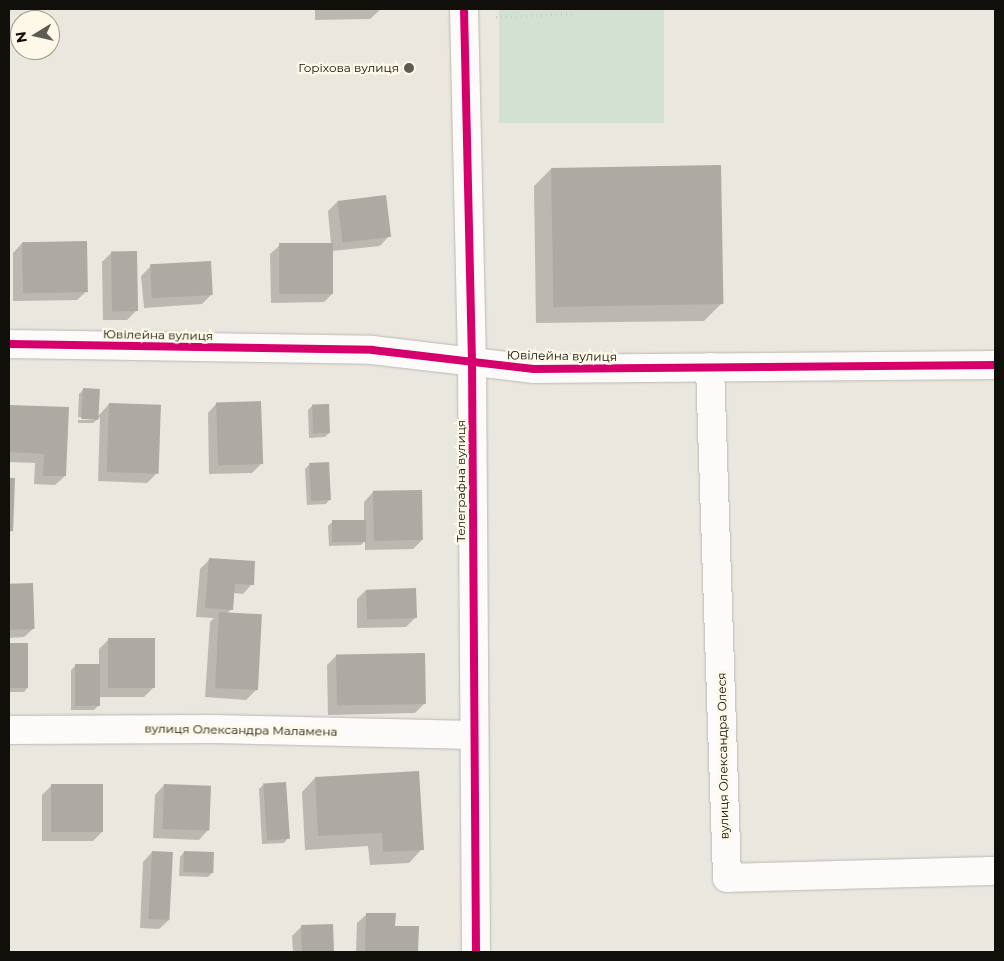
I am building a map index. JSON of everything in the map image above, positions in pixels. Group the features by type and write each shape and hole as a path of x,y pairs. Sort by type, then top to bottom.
{"street":[{"name":"Телеграфна вулиця","path":"464,9 472,363 476,952"},
{"name":"Ювілейна вулиця","path":"9,344 372,350 534,369 995,365"},
{"name":"вулиця Олександра Олеся","path":"710,367 728,878 995,871"},
{"name":"вулиця Олександра Маламена","path":"9,730 214,728 474,735"}],"path":[{"path":"490,17 576,13"}],"green space":[{"path":"499,9 664,9 664,123 499,123"}],"building":[{"path":"721,165 723,304 553,307 551,168"},
{"path":"386,195 391,237 342,243 337,201"},
{"path":"87,241 88,292 23,293 22,242"},
{"path":"279,243 333,243 333,294 279,294"},
{"path":"111,251 137,251 138,311 112,311"},
{"path":"211,261 213,295 152,298 150,264"},
{"path":"83,388 100,389 98,420 81,419"},
{"path":"261,401 263,464 218,466 216,403"},
{"path":"109,403 161,405 159,474 107,472"},
{"path":"329,404 330,433 313,434 312,405"},
{"path":"9,405 69,407 66,476 43,476 44,454 9,452"},
{"path":"329,462 331,500 311,501 309,463"},
{"path":"9,478 15,478 13,531 9,531"},
{"path":"422,490 423,540 374,541 373,491"},
{"path":"332,520 366,520 366,542 332,542"},
{"path":"209,558 255,561 254,585 235,584 233,610 205,608"},
{"path":"33,583 35,629 11,630 9,584"},
{"path":"416,588 417,618 367,620 366,590"},
{"path":"219,612 262,614 258,690 215,688"},
{"path":"108,638 155,638 155,688 108,688"},
{"path":"9,643 28,643 28,688 9,688"},
{"path":"425,653 426,704 337,706 336,655"},
{"path":"75,664 100,664 100,706 75,706"},
{"path":"419,771 424,850 383,852 382,833 318,836 315,777"},
{"path":"286,782 290,839 267,840 263,784"},
{"path":"51,784 103,784 103,832 51,832"},
{"path":"164,784 211,786 209,831 162,829"},
{"path":"152,851 173,852 169,920 148,919"},
{"path":"184,851 214,852 213,873 183,872"},
{"path":"366,913 396,913 395,926 419,926 418,952 365,952"},
{"path":"333,924 334,952 302,952 301,925"}],"cycle path":[{"path":"464,9 472,363 476,952"},
{"path":"9,344 372,350 534,369 995,365"}],"place":[{"name":"Горіхова вулиця","path":"409,68"}]}
